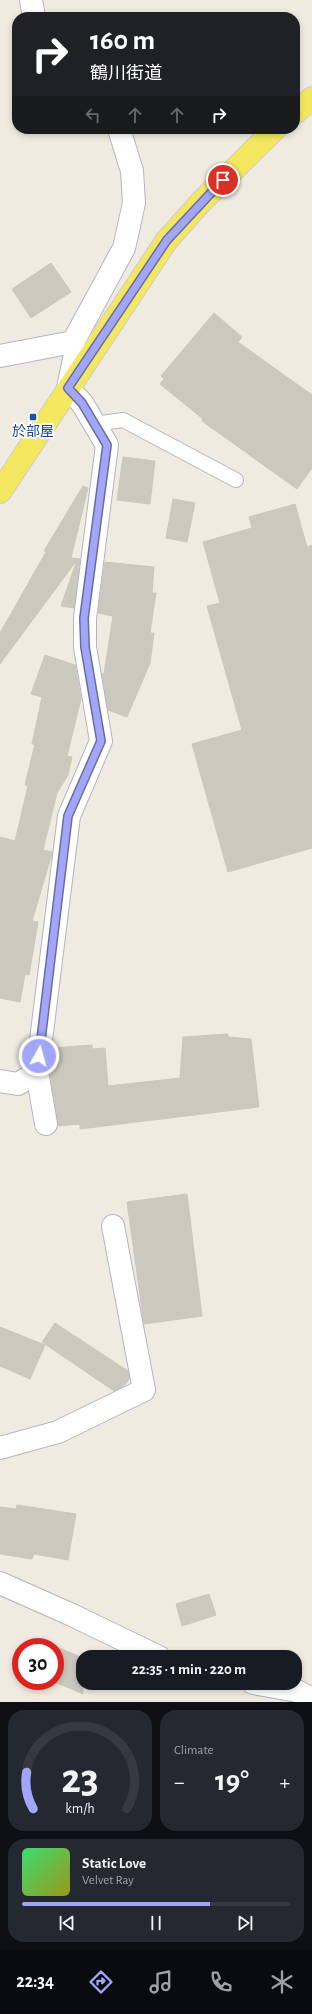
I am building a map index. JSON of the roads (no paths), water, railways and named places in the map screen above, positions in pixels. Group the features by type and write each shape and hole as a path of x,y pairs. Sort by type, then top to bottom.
{"main road":[{"path":"300,109 312,98"},
{"path":"0,492 167,240 202,201 270,134"}],"street":[{"path":"31,0 33,12"},
{"path":"46,1124 37,1072 68,816 101,741 85,647 84,618 107,445 82,403 68,388 75,354 73,342 124,248 134,203 132,171 121,134"},
{"path":"0,356 73,342"},
{"path":"0,1081 18,1084 37,1072"},
{"path":"0,1448 58,1432 144,1390 113,1226"},
{"path":"0,1583 72,1615 144,1650"},
{"path":"292,1690 298,1691 312,1699"}],"lane":[{"path":"94,424 123,420 236,480"}],"place":[{"name":"於部屋","path":"33,417"}]}
